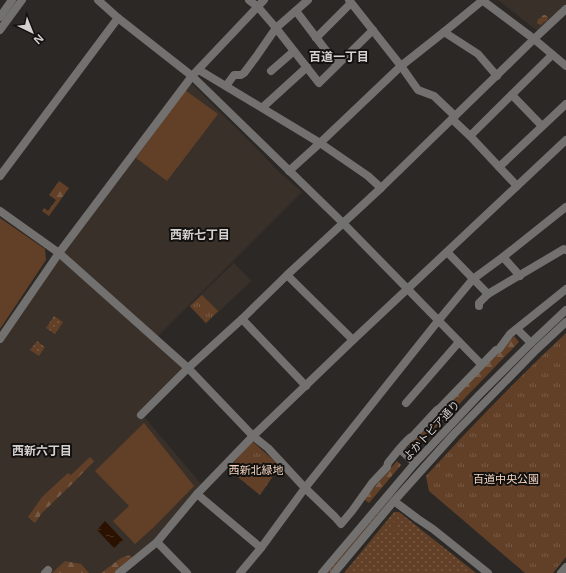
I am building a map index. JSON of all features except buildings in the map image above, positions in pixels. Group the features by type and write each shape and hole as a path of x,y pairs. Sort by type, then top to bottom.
{"street":[{"path":"0,18 12,0"},
{"path":"0,30 22,0"},
{"path":"98,0 118,18 192,76 342,223 480,363"},
{"path":"249,0 258,7 276,28 319,83 373,30"},
{"path":"0,339 59,253 192,76 264,0"},
{"path":"226,86 234,75 241,75 244,73 276,28 308,0"},
{"path":"289,171 401,66 482,0 534,39 566,66"},
{"path":"316,38 350,2 401,66 418,90 434,96 517,186"},
{"path":"141,415 287,274 381,188 566,9"},
{"path":"296,10 337,65"},
{"path":"0,176 118,18"},
{"path":"444,32 478,54 497,76"},
{"path":"271,71 294,51"},
{"path":"470,136 552,55"},
{"path":"263,107 307,67"},
{"path":"199,70 263,107 320,143 368,176 381,188"},
{"path":"512,95 542,126"},
{"path":"499,167 566,104"},
{"path":"119,573 157,542 197,494 253,436 566,140"},
{"path":"240,573 261,548 305,488 473,279 565,210"},
{"path":"0,211 59,253 188,368 253,436 268,448 340,524 352,511 383,472 388,463 410,437 424,426 437,410 496,350 499,349 506,339 566,289"},
{"path":"479,306 479,303 488,294 566,250"},
{"path":"447,252 488,294"},
{"path":"502,257 520,276"},
{"path":"287,274 353,340"},
{"name":"よかトピア通り","path":"322,573 415,462 479,395 566,310"},
{"path":"242,319 306,386"},
{"name":"よかトピア通り","path":"334,573 394,500 454,434 536,350 566,322"},
{"path":"517,329 531,343"},
{"path":"406,403 459,342"},
{"path":"400,449 415,462"},
{"path":"197,494 261,548"},
{"path":"394,500 488,573"},
{"path":"157,542 187,573"},
{"path":"561,573 566,567"}],"shaded area":[{"path":"498,0 566,0 566,6 539,32"},
{"path":"190,82 278,171 302,192 154,340 185,369 141,413 202,485 155,540 115,573 0,573 0,345 56,264"},
{"path":"234,263 251,281 206,324 189,306"}],"green space":[{"path":"544,15 548,17 547,21 541,25 538,24 538,19"},
{"path":"185,90 218,114 167,181 136,158"},
{"path":"59,181 69,188 49,216 42,211 44,208 48,211 56,200 49,195"},
{"path":"0,218 45,249 46,260 0,329"},
{"path":"202,295 218,311 206,323 190,306"},
{"path":"54,316 63,322 55,334 46,328"},
{"name":"百道中央公園","path":"566,333 566,557 553,573 525,573 429,491 426,476 494,403"},
{"path":"514,336 519,342 415,450 408,444 457,395"},
{"path":"37,341 45,347 39,356 30,350"},
{"path":"144,423 194,486 135,544 113,521 129,506 95,471"},
{"name":"西新北緑地","path":"252,441 280,466 260,495 228,469"},
{"path":"90,457 94,461 42,513 35,523 28,517 42,497 68,473 71,475"},
{"path":"397,461 401,465 369,503 364,499"},
{"path":"395,491 396,492 329,573 327,573"},
{"path":"394,512 399,512 476,573 344,573"},
{"path":"393,522 397,522 399,526 397,530 393,530 391,528 391,524"},
{"path":"130,555 132,558 115,573 101,573 121,558"},
{"path":"65,561 81,564 89,573 52,573"}],"water":[{"path":"105,521 123,540 114,548 97,530"}],"district":[{"name":"百道一丁目","path":"339,56"},
{"name":"西新七丁目","path":"200,234"},
{"name":"西新六丁目","path":"42,450"}]}
